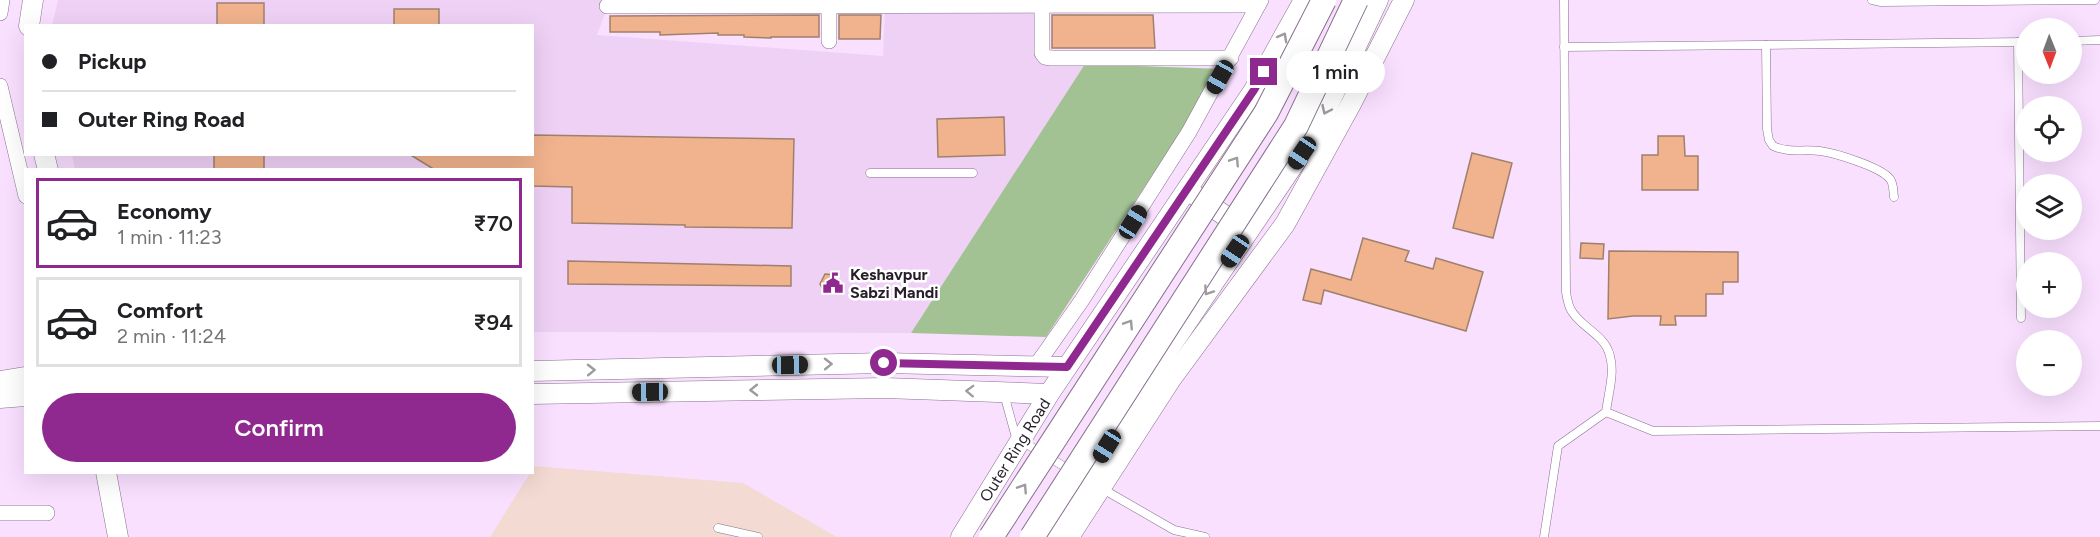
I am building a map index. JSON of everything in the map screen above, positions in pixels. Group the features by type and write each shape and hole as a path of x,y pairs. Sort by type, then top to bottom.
{"main road":[{"name":"Outer Ring Road","path":"991,537 1266,113 1324,0"},
{"path":"1032,537 1296,126 1356,0"}],"street":[{"path":"0,13 2,0"},
{"path":"29,24 33,0"},
{"name":"Outer Ring Road","path":"971,533 1020,440 1254,90 1304,0"},
{"path":"1069,537 1093,483 1143,387 1315,133 1378,0"},
{"path":"1050,537 1093,483 1285,224 1351,104 1404,0"},
{"path":"1042,2 1042,53 1044,57 1231,58"},
{"path":"608,6 1260,2 1189,132 1082,300 1035,367"},
{"path":"829,3 829,41"},
{"path":"0,86 24,188"},
{"path":"1187,190 1248,232"},
{"path":"884,363 885,388"},
{"path":"534,371 884,363 1067,367"},
{"path":"0,381 24,377"},
{"path":"534,394 885,388 1049,394"},
{"path":"0,398 24,396"},
{"path":"106,474 118,537"},
{"path":"0,513 47,513"}],"lane":[{"path":"1544,537 1558,446 1606,412 1611,367 1608,348 1569,308 1566,292 1564,0"},
{"path":"1872,0 1881,3 2096,0"},
{"path":"2082,41 2100,40"},
{"path":"1564,47 2016,42"},
{"path":"1766,45 1767,129 1773,146 1790,151 1828,153 1882,172 1893,184 1894,197"},
{"path":"2021,252 2022,84"},
{"path":"870,173 974,173"},
{"path":"1003,393 1015,434 1020,440 1174,530 1205,537"},
{"path":"1606,412 1653,431 2100,426"},
{"path":"718,528 758,537"}],"shaded area":[{"name":"Keshavpur Sabzi Mandi","path":"58,0 610,0 597,35 883,56 885,6 1040,6 1041,63 1085,64 911,333 534,332 534,168 75,168 72,156 534,156 534,24 52,24"},
{"path":"534,466 743,483 837,537 490,537 529,474 534,474"}],"green space":[{"path":"1085,64 1222,69 1046,337 911,333"}],"building":[{"path":"217,3 264,3 264,24 217,24"},
{"path":"394,9 439,9 439,24 394,24"},
{"path":"819,15 819,37 771,38 718,35 718,33 660,35 660,32 610,32 610,16"},
{"path":"839,15 881,15 880,39 839,39"},
{"path":"1052,15 1153,15 1155,48 1052,48"},
{"path":"1004,117 1005,155 938,157 937,119"},
{"path":"534,135 794,139 792,228 572,223 572,187 534,186 534,168 432,168 412,156 534,156"},
{"path":"1658,136 1684,136 1685,156 1698,156 1698,190 1642,190 1642,155 1658,155"},
{"path":"1472,153 1512,163 1493,238 1453,228"},
{"path":"214,156 264,156 264,168 214,168"},
{"path":"1363,238 1409,251 1405,261 1433,269 1436,258 1483,272 1466,331 1324,290 1321,304 1303,300 1311,269 1351,280"},
{"path":"1581,243 1604,244 1603,259 1580,258"},
{"path":"1609,251 1738,252 1738,282 1723,282 1723,294 1706,294 1706,316 1675,316 1676,325 1660,325 1661,316 1608,319"},
{"path":"568,261 791,266 791,286 568,284"},
{"path":"825,274 836,275 836,294 825,293 820,284"}],"place":[{"name":"Keshavpur Sabzi Mandi","path":"833,283"}],"route":[{"path":"884,363 1067,367 1264,72"}]}
